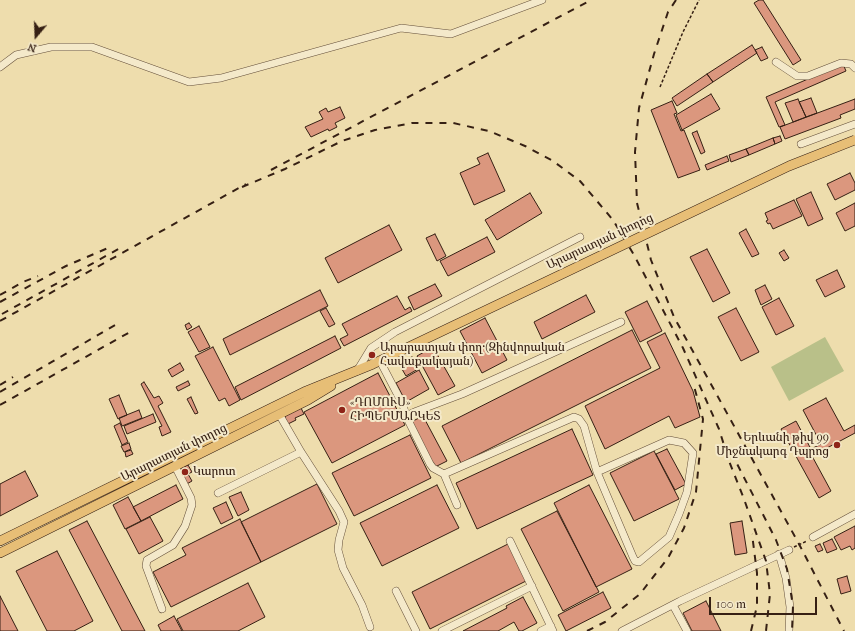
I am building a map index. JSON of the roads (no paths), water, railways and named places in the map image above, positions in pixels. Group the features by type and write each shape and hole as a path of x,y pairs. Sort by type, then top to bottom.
{"main road":[{"name":"Արարատյան փողոց","path":"0,541 304,392 380,361 789,166 855,140"},
{"name":"Արարատյան փողոց","path":"0,552 308,400 357,371"}],"street":[{"path":"0,67 16,55 51,47 92,47 189,82 221,78 401,28 451,34 542,0"},
{"path":"776,62 797,76 808,76 841,62 851,64 855,68"},
{"path":"801,144 855,124"},
{"path":"357,371 371,348 396,332 580,237"},
{"path":"406,416 417,410 462,394 621,322"},
{"path":"380,361 403,405 406,416 430,464 433,468 444,474 457,505"},
{"path":"278,414 339,511 344,522 338,540 338,550 343,568 362,605 370,627"},
{"path":"444,474 574,417 579,419 584,426 597,472 632,557 635,561 639,562 668,537 687,492 692,453 684,443 669,440 597,472"},
{"path":"218,492 301,452"},
{"path":"162,609 146,566 147,560 173,545 186,526 192,506 191,498 175,466"},
{"path":"813,538 855,514"},
{"path":"510,540 552,629 541,631"},
{"path":"622,631 789,550"},
{"path":"779,554 786,578 790,607 789,631"},
{"path":"442,631 532,586"},
{"path":"396,591 416,631"},
{"path":"673,605 687,631"}],"railway":[{"path":"271,170 591,0"},
{"path":"676,0 668,12 654,54 639,108 635,152 637,203 651,260 674,317 799,544 844,631"},
{"path":"242,187 285,169 342,141 375,130 412,123 453,123 489,131 525,146 553,161 580,181 613,220 634,255 683,348 719,429 729,461 766,561 770,594 766,631"},
{"path":"0,321 246,184"},
{"path":"2,314 122,247"},
{"path":"0,302 66,266 108,248"},
{"path":"0,295 23,282 38,276"},
{"path":"0,392 117,324"},
{"path":"0,405 130,332"},
{"path":"0,385 13,377"},
{"path":"587,631 605,622 640,594 668,558 684,528 696,492 703,419 694,386"},
{"path":"731,452 776,540 787,569 793,606 792,631"},
{"path":"751,631 757,606 757,573 752,534"}],"place":[{"name":"Արարատյան փող․(Զինվորական Հավաքակայան)","path":"372,355"},
{"name":"«ԴՈՄՈՒՍ» ՀԻՊԵՐՄԱՐԿԵՏ","path":"342,410"},
{"name":"Երևանի թիվ 99 Միջնակարգ Դպրոց","path":"837,445"},
{"name":"Կարոտ","path":"185,472"}]}
